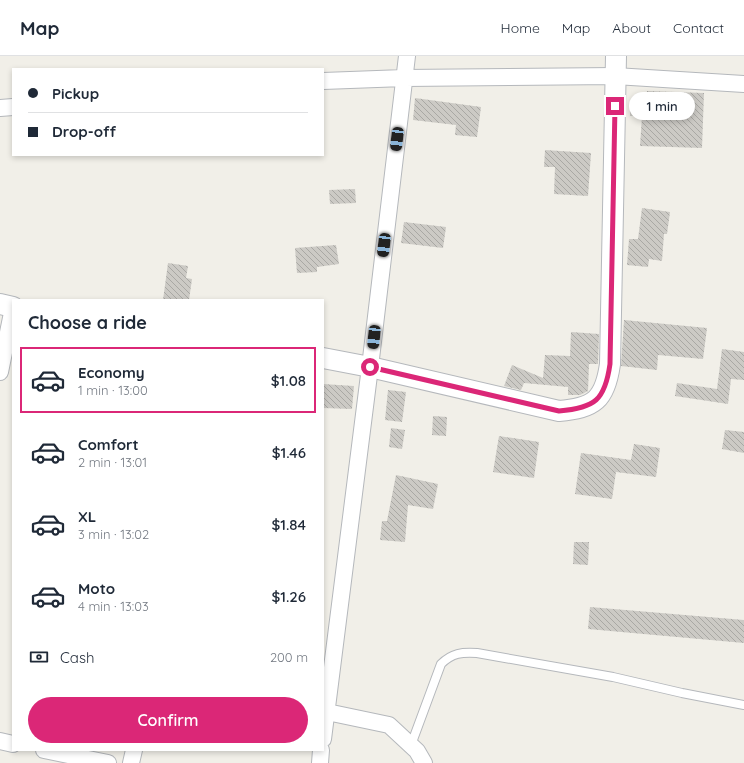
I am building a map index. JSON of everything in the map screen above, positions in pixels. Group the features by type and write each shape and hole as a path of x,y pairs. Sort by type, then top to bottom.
{"street":[{"path":"324,732 407,56"},
{"path":"324,358 370,367 559,411 580,409 598,400 607,384 610,364 616,56"},
{"path":"324,81 404,78 615,76 744,84"},
{"path":"0,108 12,107"},
{"path":"0,304 12,308"},
{"path":"0,372 12,313"},
{"path":"327,712 389,725 411,745 424,763"},
{"path":"0,741 12,744"},
{"path":"49,751 108,763"},
{"path":"131,763 134,751"},
{"path":"320,763 321,751"}],"lane":[{"path":"411,745 441,664 449,656 462,652 477,653 613,677 696,697 744,705"}],"building":[{"path":"647,91 704,93 702,148 640,146 642,116 630,116 630,101 646,101"},
{"path":"415,98 481,107 477,137 455,135 456,125 413,120"},
{"path":"545,150 591,153 588,196 554,194 555,167 544,167"},
{"path":"355,189 356,203 330,204 329,190"},
{"path":"642,208 670,212 667,234 664,234 662,261 649,259 648,267 627,265 629,239 638,239"},
{"path":"404,222 446,227 443,248 401,243"},
{"path":"336,245 339,264 317,267 317,272 297,273 295,248"},
{"path":"168,263 188,266 186,278 192,279 189,299 163,299"},
{"path":"624,320 707,328 703,359 658,355 657,370 621,366"},
{"path":"571,332 599,334 598,364 589,364 588,391 580,395 568,395 568,387 524,383 521,390 504,386 512,365 543,378 545,355 570,356"},
{"path":"722,349 744,352 744,380 731,379 728,404 675,396 677,383 717,389"},
{"path":"324,384 354,386 352,409 324,408"},
{"path":"388,390 406,392 402,422 385,420"},
{"path":"433,416 447,417 446,436 432,435"},
{"path":"391,428 405,430 402,449 389,447"},
{"path":"725,430 744,432 744,453 722,449"},
{"path":"499,436 539,442 534,478 493,472"},
{"path":"634,444 660,448 656,477 616,472 612,499 575,494 581,453 631,460"},
{"path":"396,475 438,484 433,509 408,505 405,542 380,540 382,521 387,521"},
{"path":"574,542 589,542 588,565 573,564"},
{"path":"590,607 744,620 744,643 588,629"}],"route":[{"path":"370,367 559,411 580,409 598,400 607,384 610,364 615,106"}]}
